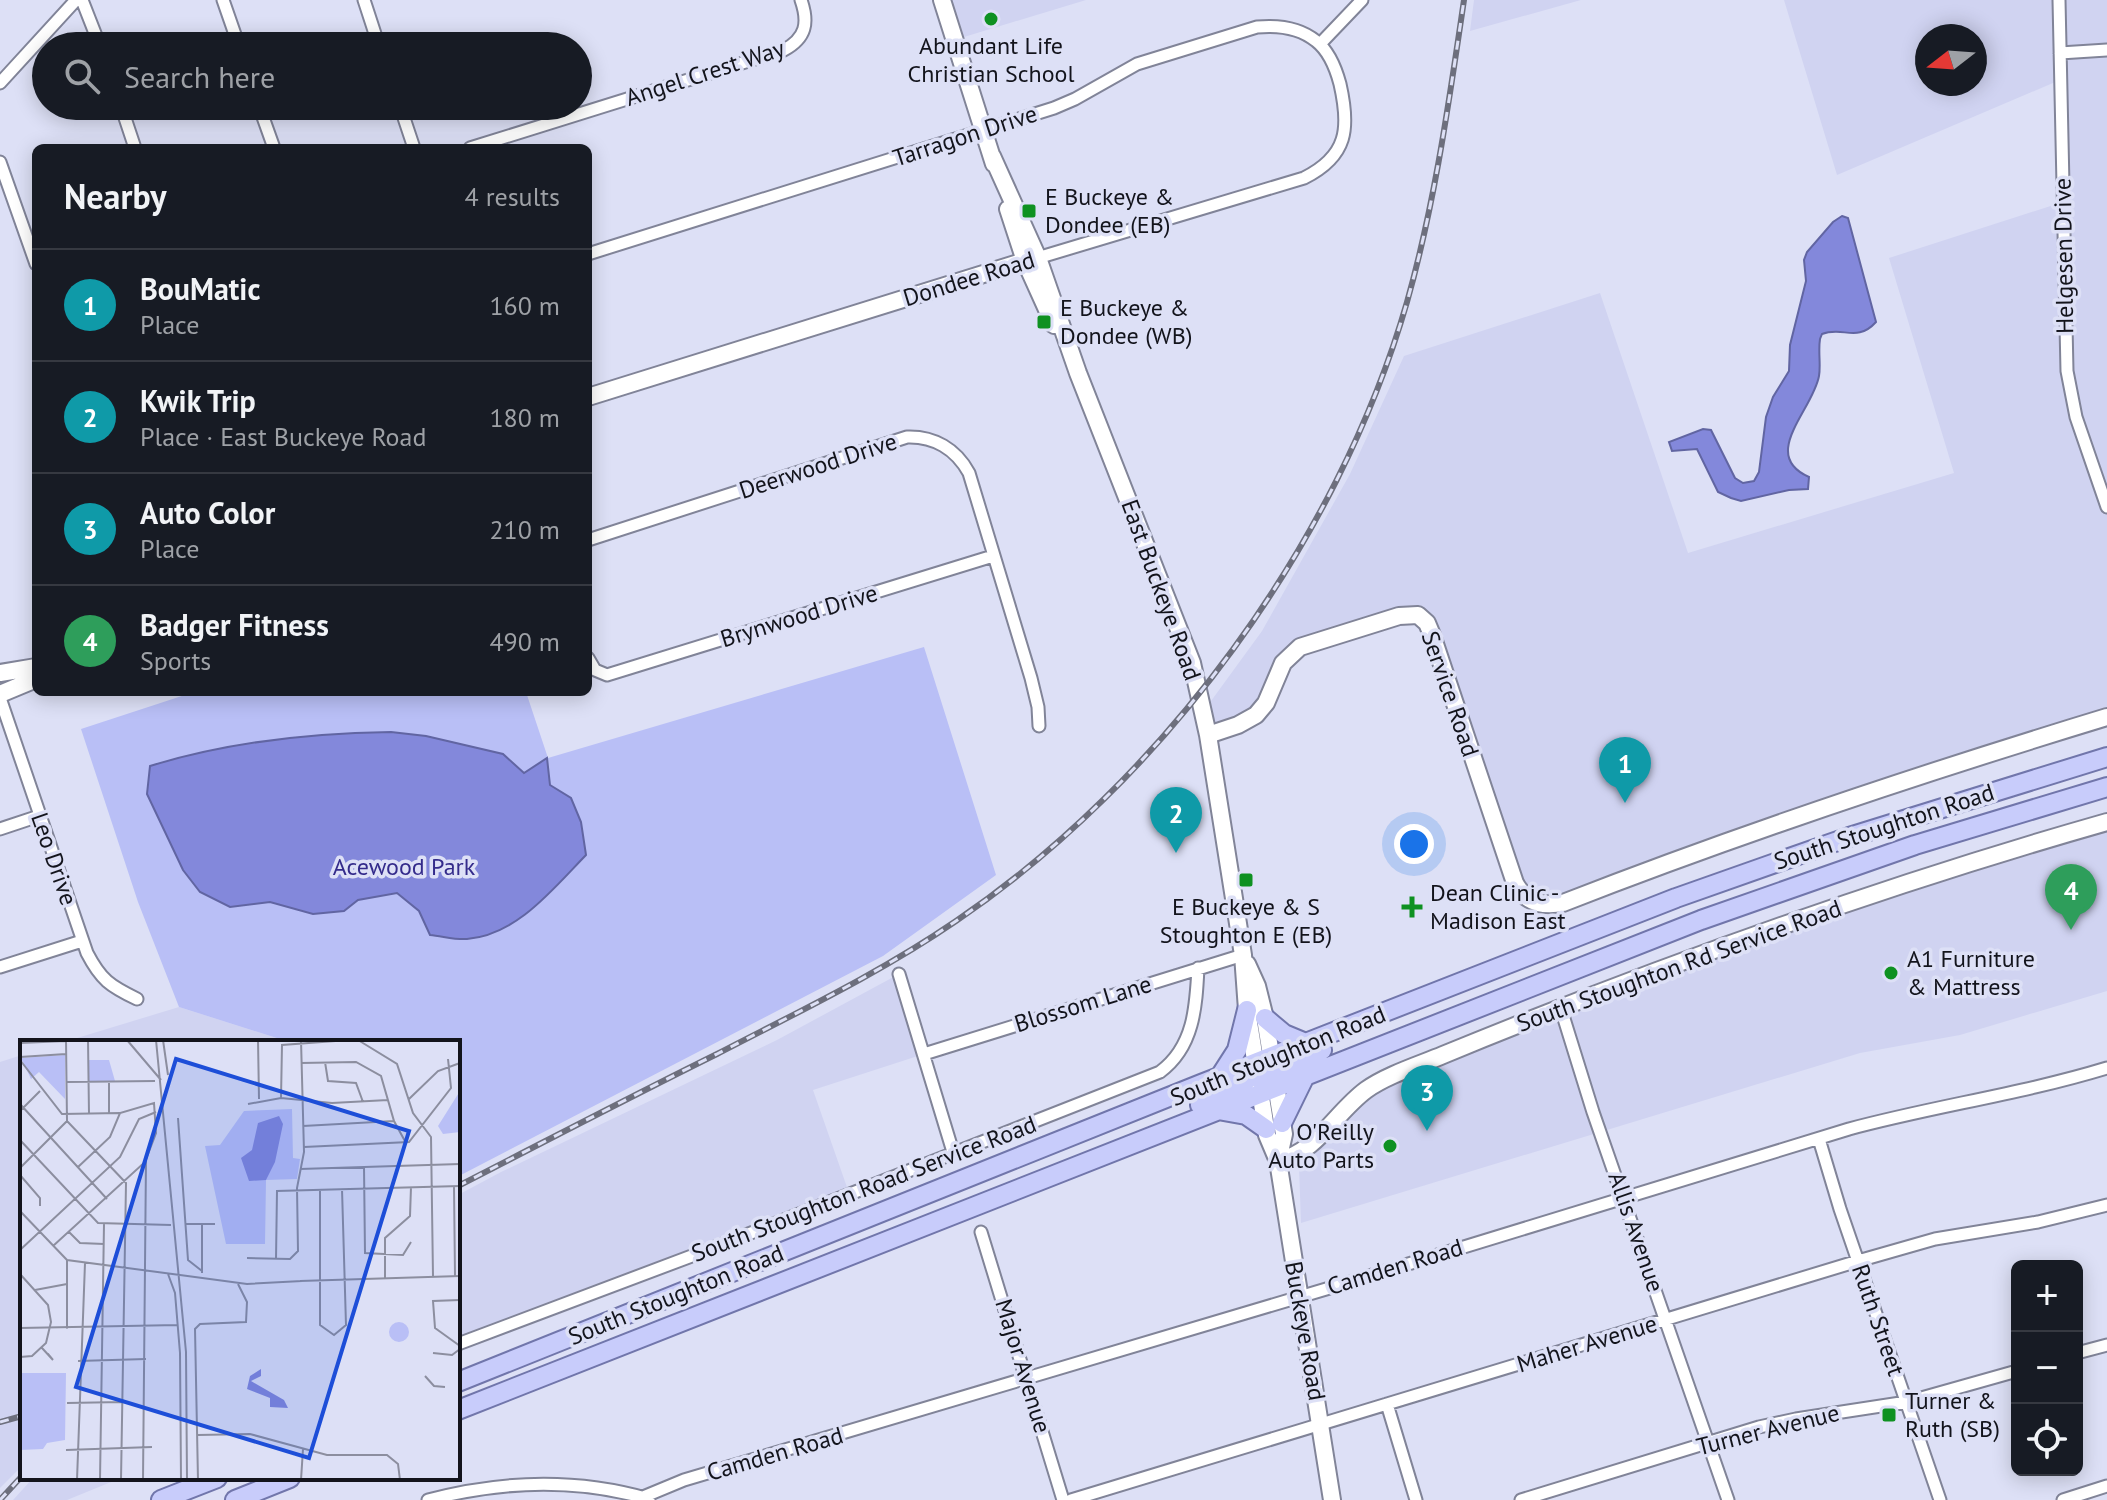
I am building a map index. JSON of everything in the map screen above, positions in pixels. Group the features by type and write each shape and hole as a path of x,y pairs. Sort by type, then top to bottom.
{"main road":[{"name":"South Stoughton Road","path":"460,1409 1218,1110 1308,1044 1509,963 1676,898 1820,847 2107,757"},
{"name":"South Stoughton Road","path":"460,1381 1219,1078 1305,1076 1772,894 1915,845 2107,787"},
{"path":"1049,1176 1134,1133 1486,980 1509,963"},
{"path":"1219,1078 1237,1050 1247,1010"},
{"path":"1265,1018 1284,1034 1308,1044"},
{"path":"1218,1110 1246,1115 1274,1126 1305,1076"},
{"path":"161,1500 212,1480"},
{"path":"238,1500 285,1480"}],"street":[{"path":"49,32 79,0 94,32"},
{"path":"223,0 234,32"},
{"path":"364,0 374,32"},
{"name":"Angel Crest Way","path":"592,110 784,50 801,38 806,20 801,0"},
{"name":"East Buckeye Road","path":"942,0 992,156 1192,663 1208,735 1243,955 1247,1010 1266,1076"},
{"path":"1320,44 1362,0"},
{"name":"Helgesen Drive","path":"2059,0 2067,371 2076,417 2107,507"},
{"name":"Tarragon Drive","path":"592,253 984,130 1075,99 1137,64 1257,27 1275,25 1288,28 1320,44"},
{"name":"Dondee Road","path":"592,396 1304,178 1320,170 1340,147 1346,132 1346,112 1333,64 1320,44"},
{"path":"0,83 32,49"},
{"path":"2060,53 2107,50"},
{"path":"126,120 134,144"},
{"path":"264,120 273,144"},
{"path":"405,120 413,144"},
{"name":"Angel Crest Way","path":"483,144 560,120"},
{"path":"0,162 32,253"},
{"name":"Deerwood Drive","path":"592,539 915,437 943,445 965,466 1031,678 1039,726"},
{"name":"Brynwood Drive","path":"592,665 604,675 993,556"},
{"name":"Service Road","path":"1208,735 1256,715 1266,703 1283,663 1300,647 1399,616 1418,615 1427,623 1432,635 1515,883"},
{"path":"0,673 32,668"},
{"path":"0,696 32,681"},
{"name":"Leo Drive","path":"0,696 82,941 98,973 107,983 137,999"},
{"name":"South Stoughton Road","path":"1515,883 1522,895 1533,902 1548,905 1563,903 1677,858 1846,798 2107,717"},
{"path":"0,829 39,816"},
{"name":"South Stoughton Rd Service Road","path":"1278,1161 1307,1149 1343,1110 1370,1088 1443,1055 1748,938 1881,891 2107,822"},
{"path":"0,967 82,941"},
{"name":"East Buckeye Road","path":"1243,955 1257,986 1265,1018 1266,1076"},
{"name":"Blossom Lane","path":"924,1054 1243,955"},
{"name":"South Stoughton Road Service Road","path":"460,1343 705,1251 1160,1072 1172,1063 1185,1045 1196,995 1198,968"},
{"path":"899,974 953,1152"},
{"name":"Allis Avenue","path":"1561,1009 1593,1112 1728,1500"},
{"name":"Camden Road","path":"648,1498 684,1480 1819,1139 1910,1113 2033,1089 2107,1068"},
{"name":"Buckeye Road","path":"1266,1076 1332,1500"},
{"name":"Ruth Street","path":"1819,1139 1940,1500"},
{"name":"Maher Avenue","path":"1071,1500 1935,1239 2038,1222 2107,1205"},
{"name":"Major Avenue","path":"981,1232 1063,1500"},
{"path":"2083,1351 2107,1345"},
{"name":"Turner Avenue","path":"1521,1500 1759,1427 1907,1402 2011,1373"},
{"path":"1387,1404 1416,1500"},
{"path":"428,1500 470,1489 517,1483 611,1491 648,1498"},
{"path":"2063,1500 2107,1486"}],"shaded area":[{"name":"Abundant Life Christian School","path":"952,0 1086,0 964,37"},
{"path":"1474,0 1581,0 1470,31"},
{"path":"1784,0 2107,0 2107,717 1563,903 1526,897 1422,617 1300,647 1266,703 1208,735 1203,712 1262,631 1350,474 1404,356 1600,293 1688,553 1954,473 1889,258 2063,202 2060,80 1837,175"},
{"path":"1842,216 1848,218 1876,322 1862,332 1822,334 1819,376 1789,444 1789,457 1795,468 1809,477 1808,489 1741,501 1731,498 1718,492 1697,449 1672,451 1669,442 1703,429 1711,430 1735,478 1743,483 1754,481 1759,472 1766,417 1773,397 1789,371 1790,345 1806,281 1804,260 1807,252"},
{"path":"391,732 426,736 503,754 524,773 547,758 550,785 571,798 581,822 586,855 533,908 502,929 467,939 430,935 419,911 397,893 358,900 344,911 313,914 270,902 230,907 200,892 183,870 147,794 150,766 179,758 269,740"},
{"path":"2107,829 2107,991 1960,1035 1860,1053 1301,1223 1299,1166 1318,1151 1352,1108 1373,1093 1744,946 1889,896"},
{"path":"899,974 924,1054 813,1090 849,1193 460,1343 460,1194 777,1040"},
{"path":"179,1007 283,1040 71,1040"},
{"path":"20,1056 20,1468 0,1488 0,1062"},
{"path":"31,1480 116,1480 67,1500 13,1500"}],"green space":[{"name":"Acewood Park","path":"924,647 996,875 883,956 460,1175 460,1040 283,1040 179,1007 138,902 81,729 182,696 527,696 548,758"}],"railway":[{"path":"460,1185 808,1007 927,940 1032,864 1104,799 1171,727 1233,649 1289,566 1337,480 1376,392 1407,302 1426,227 1464,0"},
{"path":"0,1422 20,1417"},
{"path":"0,1500 20,1478"}],"place":[{"name":"Abundant Life Christian School","path":"991,19"},
{"name":"E Buckeye & Dondee (EB)","path":"1029,211"},
{"name":"E Buckeye & Dondee (WB)","path":"1044,322"},
{"name":"BouMatic","path":"1625,803"},
{"name":"Kwik Trip","path":"1176,853"},
{"name":"E Buckeye & S Stoughton E (EB)","path":"1246,880"},
{"name":"Dean Clinic - Madison East","path":"1412,907"},
{"name":"Badger Fitness","path":"2071,930"},
{"name":"A1 Furniture & Mattress","path":"1891,973"},
{"name":"Auto Color","path":"1427,1131"},
{"name":"O'Reilly Auto Parts","path":"1390,1146"},
{"name":"Turner & Ruth (SB)","path":"1889,1415"}]}
